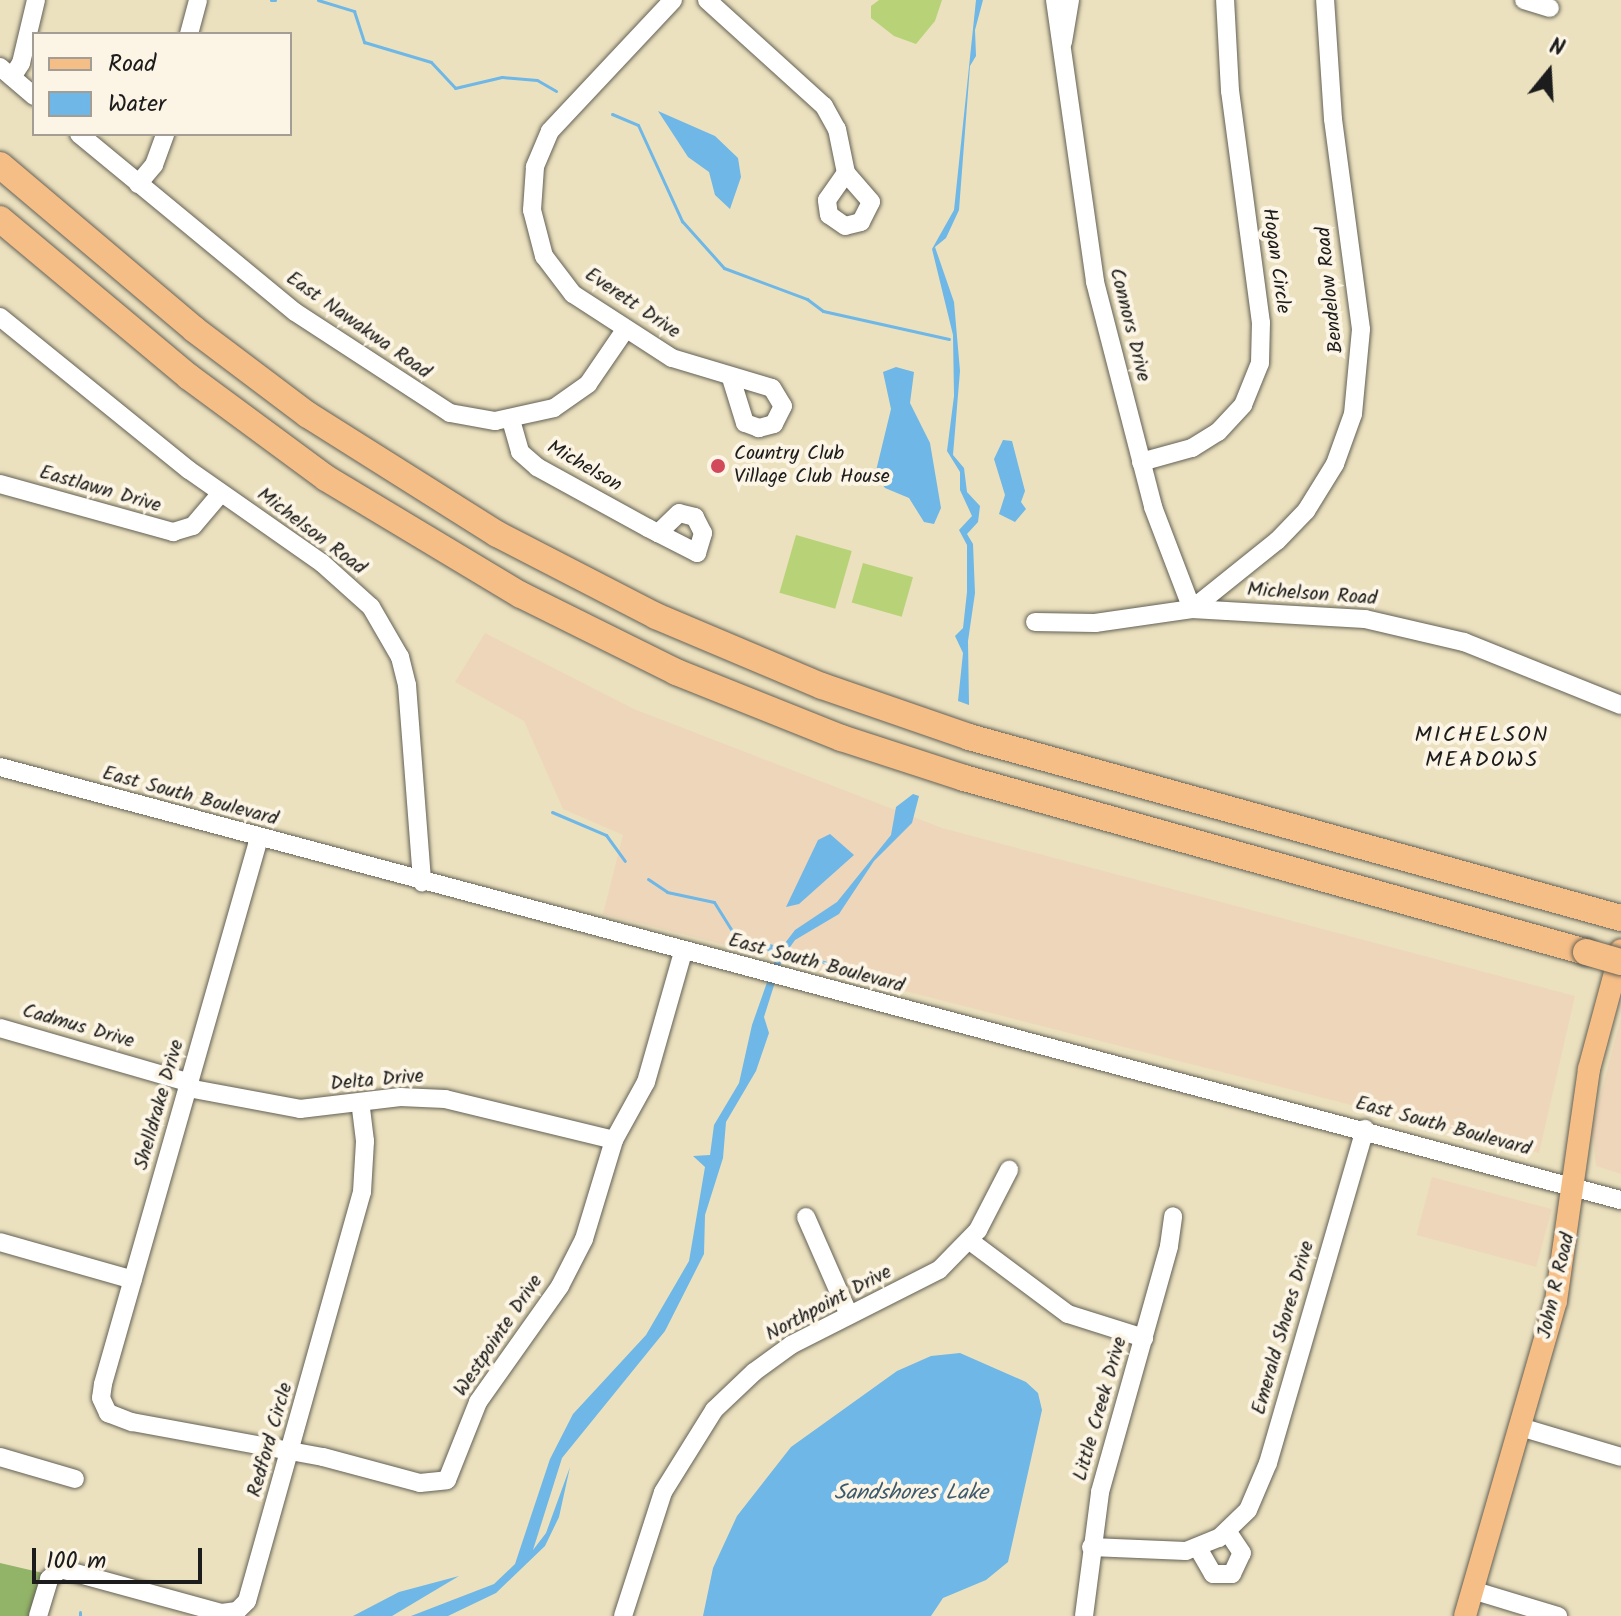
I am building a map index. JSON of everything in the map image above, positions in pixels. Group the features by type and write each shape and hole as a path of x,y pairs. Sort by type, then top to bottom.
{"highway":[{"path":"0,165 195,330 351,444 497,534 656,616 822,686 944,729 1609,915"},
{"path":"4,222 189,377 326,478 521,595 676,672 841,738 964,778 1621,962"}],"main road":[{"name":"John R Road","path":"1465,1616 1556,1301 1575,1187 1589,1069 1621,950"}],"street":[{"path":"32,94 6,72 21,63 36,0"},
{"path":"190,32 198,0"},
{"name":"Everett Drive","path":"673,0 558,121 542,148 532,180 534,227 551,267 584,303 672,358 731,378"},
{"path":"707,0 824,106 837,129 846,173"},
{"name":"Connors Drive","path":"1055,0 1063,42 1083,224 1141,462 1192,609"},
{"name":"Connors Drive","path":"1063,42 1070,0"},
{"name":"Hogan Circle","path":"1141,462 1192,448 1218,432 1243,405 1260,363 1261,323 1229,83 1225,0"},
{"name":"Bendelow Road","path":"1192,609 1277,541 1306,511 1335,464 1356,403 1361,329 1333,119 1325,0"},
{"path":"1524,0 1550,8"},
{"name":"East Nawakwa Road","path":"81,136 295,312 418,396 463,417 511,420 554,408 588,384 625,330"},
{"path":"138,184 154,165 164,136"},
{"name":"Michelson Road","path":"0,317 221,493 346,583 371,607 400,657 413,725 422,882"},
{"name":"Michelson","path":"511,420 515,442 528,461 658,533"},
{"name":"Eastlawn Drive","path":"0,484 173,532 193,526 221,493"},
{"name":"Michelson Road","path":"1035,622 1095,623 1192,609 1346,616 1394,624 1490,651 1621,705"},
{"name":"East South Boulevard","path":"0,767 785,980 1365,1129 1621,1200"},
{"name":"Shelldrake Drive","path":"103,1384 259,838"},
{"name":"Westpointe Drive","path":"103,1384 104,1406 118,1418 291,1452 420,1483 447,1480 478,1402 574,1260 614,1140 646,1082 683,952"},
{"name":"Cadmus Drive","path":"0,1028 189,1085"},
{"name":"Delta Drive","path":"189,1085 289,1108 445,1099 614,1140"},
{"name":"Redford Circle","path":"38,1616 49,1579 66,1569 211,1610 237,1611 250,1595 362,1192 365,1141 360,1102"},
{"name":"Emerald Shores Drive","path":"1091,1547 1169,1553 1198,1548 1228,1532 1248,1510 1263,1480 1365,1129"},
{"name":"Northpoint Drive","path":"623,1616 657,1505 701,1427 770,1359 939,1270 970,1241 992,1210 1009,1170"},
{"name":"Little Creek Drive","path":"1084,1616 1091,1547 1104,1473 1144,1338 1173,1216"},
{"path":"806,1217 849,1315"},
{"path":"970,1241 1068,1314 1144,1338"},
{"path":"0,1242 133,1280"},
{"path":"1520,1427 1621,1457"},
{"path":"0,1457 75,1479"},
{"path":"1198,1548 1213,1574 1232,1574 1242,1553 1228,1532"},
{"path":"1472,1590 1558,1616"}],"shaded area":[{"path":"485,633 634,709 942,828 1575,996 1539,1153 603,914 623,835 563,809 524,721 455,682"},
{"path":"1621,1018 1621,1174 1596,1166 1592,1128"},
{"path":"1432,1177 1552,1209 1536,1267 1416,1235"}],"green space":[{"path":"879,0 942,0 935,21 916,44 894,36 871,18 871,6"},
{"path":"796,535 852,551 835,609 779,593"},
{"path":"863,563 913,577 902,617 852,602"},
{"path":"0,1563 43,1573 32,1616 0,1616"}],"water":[{"path":"976,0 983,0 975,30 976,56 970,66 959,210 946,238 935,247 954,302 960,371 953,455 964,468 967,492 980,506 978,522 967,534 973,544 975,593 968,641 969,705 958,701 963,653 955,636 963,628 967,592 967,545 959,530 972,516 960,490 960,472 947,451 954,396 953,335 932,249 954,210"},
{"path":"658,111 715,136 738,158 741,177 730,209 715,195 709,172 688,157"},
{"path":"896,367 914,372 910,403 930,443 941,508 934,524 924,522 909,498 885,488 875,475 891,409 883,372"},
{"path":"1003,440 1012,441 1025,491 1021,502 1026,509 1015,522 999,514 1005,495 994,459"},
{"path":"913,794 919,796 912,823 874,861 839,914 795,940 783,957 764,1017 769,1033 756,1071 726,1122 723,1158 705,1215 704,1254 665,1331 562,1458 533,1550 546,1533 570,1467 559,1517 545,1546 496,1593 448,1616 411,1616 494,1584 515,1564 550,1459 573,1414 646,1335 689,1261 705,1167 693,1156 710,1155 714,1125 739,1083 752,1025 777,954 745,943 745,938 782,947 795,930 837,902 891,835 896,807"},
{"path":"830,834 854,855 799,904 786,907 818,840"},
{"name":"Sandshores Lake","path":"960,1353 1026,1382 1038,1393 1042,1410 1008,1562 986,1580 943,1598 931,1616 703,1616 713,1568 737,1516 791,1447 897,1371 931,1356"},
{"path":"459,1576 392,1616 353,1616 399,1592"}],"waterway":[{"path":"318,0 354,11 364,42 431,62 455,88 502,77 537,80 556,91"},
{"path":"612,114 638,125 682,221 724,268 807,299 823,311 949,339"},
{"path":"552,812 606,835 625,861"},
{"path":"648,879 667,892 714,902 733,932 745,940"},
{"path":"786,951 888,981"}],"place":[{"name":"Country Club Village Club House","path":"718,466"}],"district":[{"name":"MICHELSON MEADOWS","path":"1482,748"}]}
